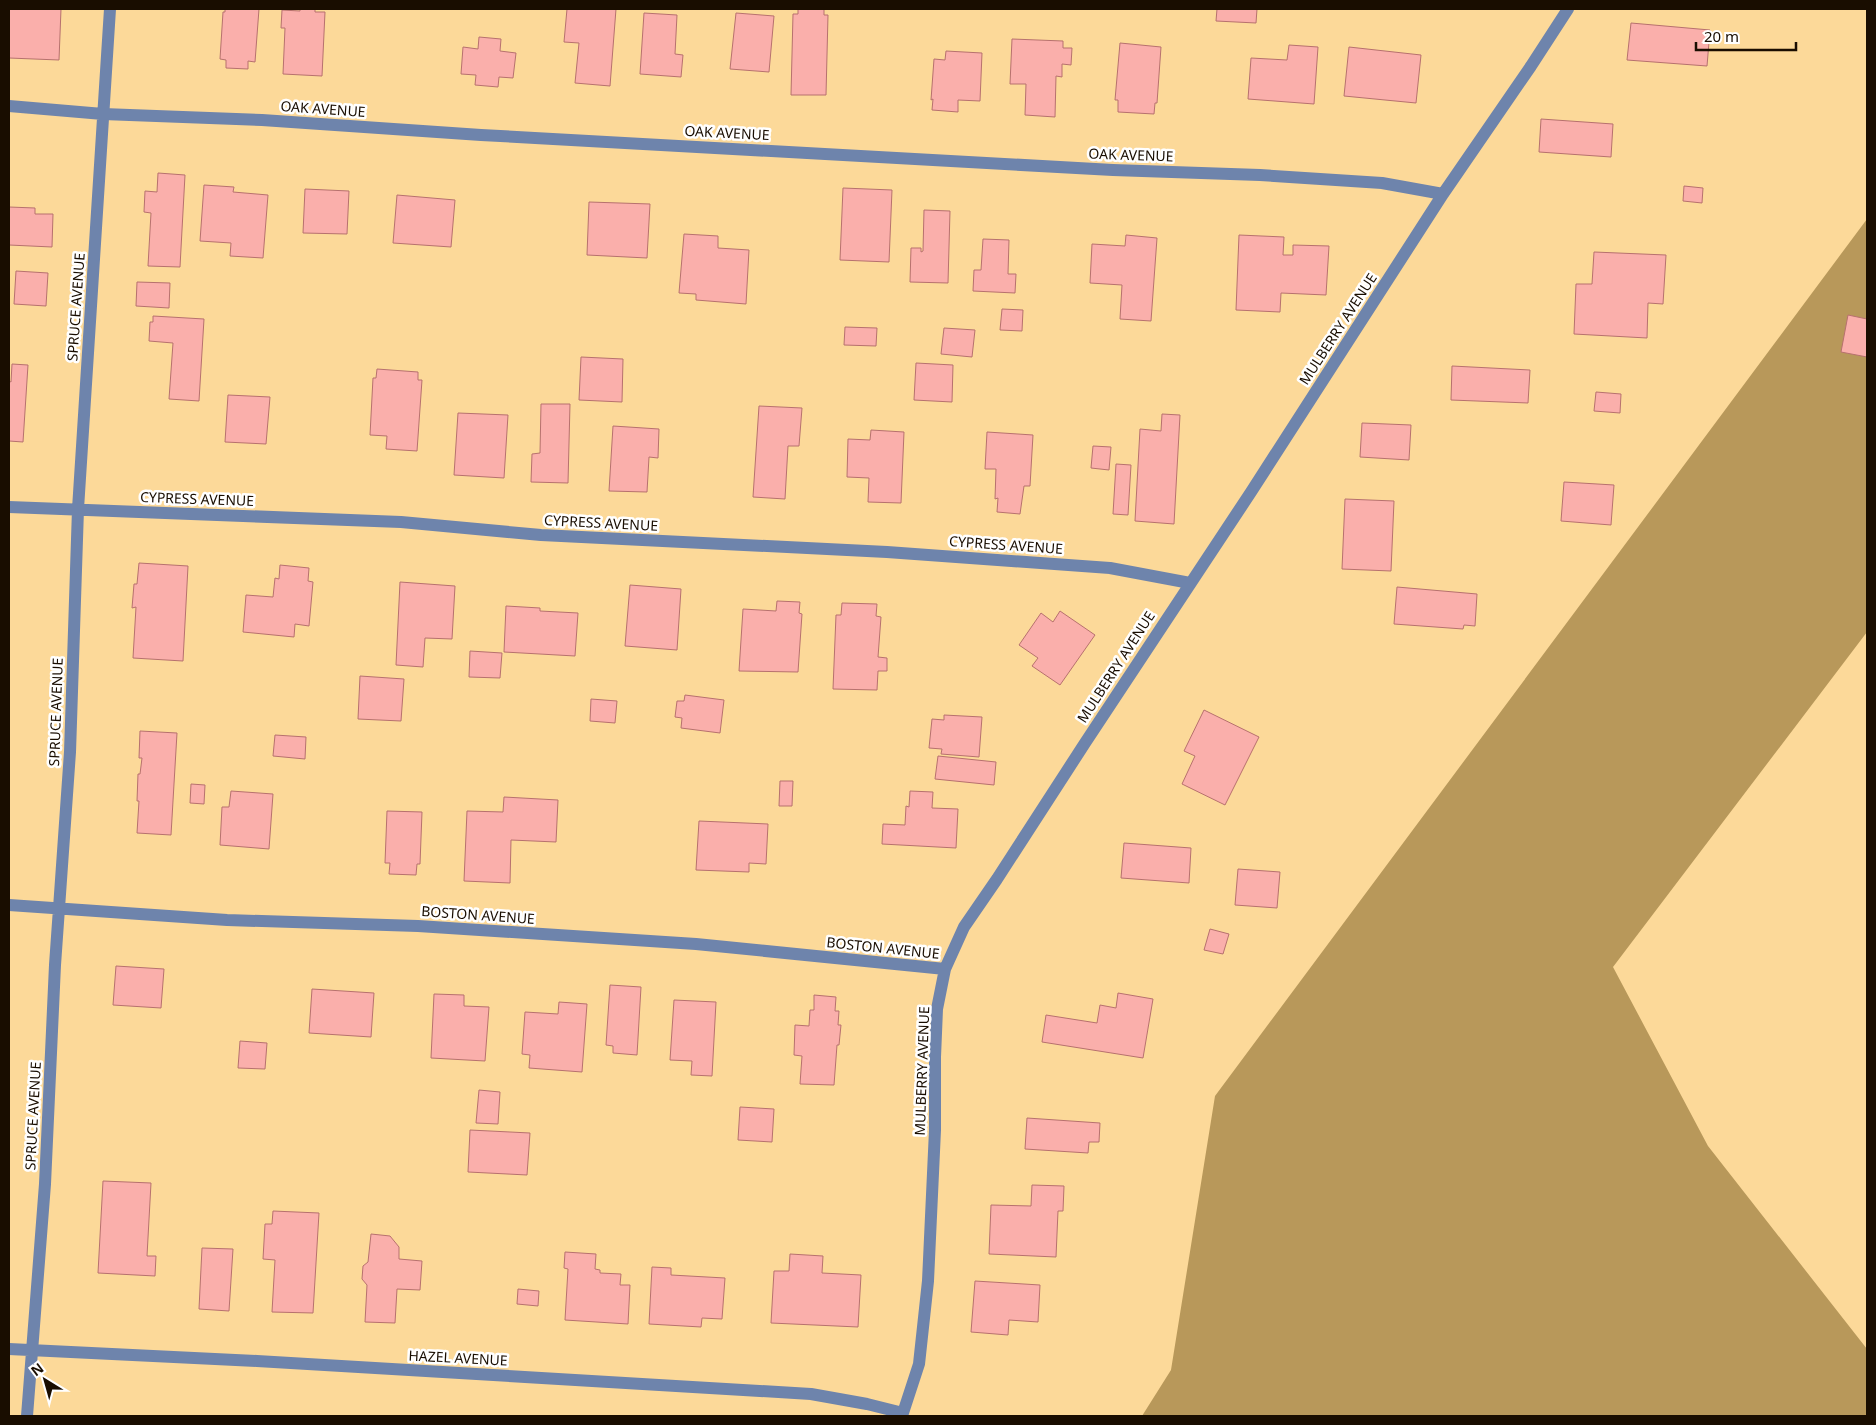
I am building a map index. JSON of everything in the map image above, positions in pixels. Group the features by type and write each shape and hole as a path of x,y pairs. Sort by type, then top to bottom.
{"street":[{"name":"SPRUCE AVENUE","path":"26,1416 45,1184 55,965 70,752 78,509 110,9"},
{"name":"MULBERRY AVENUE","path":"902,1415 919,1364 928,1281 935,1130 937,1009 945,969 964,927 997,880 1084,742 1252,492 1443,194 1568,9"},
{"name":"OAK AVENUE","path":"9,106 103,114 262,120 491,135 1113,170 1260,174 1382,183 1443,194"},
{"name":"CYPRESS AVENUE","path":"9,507 401,522 540,536 886,552 1110,568 1190,583"},
{"name":"BOSTON AVENUE","path":"9,906 227,920 418,926 696,944 945,969"},
{"name":"HAZEL AVENUE","path":"9,1350 257,1360 811,1394 867,1404 902,1415"}],"shaded area":[{"path":"1867,219 1867,632 1613,967 1708,1146 1867,1349 1867,1416 1142,1416 1171,1370 1215,1096"}],"building":[{"path":"9,9 61,9 59,60 9,58"},
{"path":"225,9 259,9 255,62 248,61 248,69 226,68 226,60 220,59 223,12 225,12"},
{"path":"300,9 315,9 315,12 325,12 322,76 283,74 285,28 281,28 282,10 300,11"},
{"path":"567,9 616,9 610,86 575,83 579,43 564,42"},
{"path":"798,9 824,9 824,15 828,15 826,95 791,95 793,14 798,14"},
{"path":"1217,9 1257,9 1256,23 1216,21"},
{"path":"644,13 677,15 675,54 683,55 681,77 640,74"},
{"path":"736,13 774,16 769,72 730,69"},
{"path":"1631,23 1710,30 1707,66 1627,60"},
{"path":"479,37 501,39 500,51 516,53 513,78 499,77 498,87 475,85 476,75 461,74 463,47 478,49"},
{"path":"1012,39 1063,41 1063,48 1072,48 1071,65 1062,64 1062,77 1056,76 1055,117 1025,115 1026,84 1010,84"},
{"path":"1120,43 1161,47 1157,103 1155,103 1154,114 1118,112 1118,100 1115,100"},
{"path":"1289,45 1318,47 1314,104 1248,99 1251,58 1287,60"},
{"path":"1349,47 1421,55 1416,103 1344,96"},
{"path":"946,51 982,53 980,101 958,100 958,112 932,110 934,59 945,60"},
{"path":"1541,119 1613,124 1611,157 1539,152"},
{"path":"158,173 185,175 180,267 148,266 151,213 144,212 145,191 157,192"},
{"path":"204,185 234,187 233,192 268,195 263,258 230,256 231,243 200,241"},
{"path":"1684,186 1703,188 1702,203 1683,201"},
{"path":"843,188 892,190 889,262 840,260"},
{"path":"305,189 349,191 347,234 303,233"},
{"path":"397,195 455,200 451,247 393,243"},
{"path":"589,202 650,204 647,258 587,255"},
{"path":"9,207 35,208 35,214 53,214 52,247 9,245"},
{"path":"924,210 950,211 948,283 910,282 911,248 921,248 921,252 923,251"},
{"path":"684,234 718,236 718,248 749,250 746,304 696,300 696,294 679,293"},
{"path":"1126,235 1157,238 1151,321 1120,319 1122,285 1090,283 1092,244 1125,246"},
{"path":"1239,235 1284,237 1283,255 1293,255 1293,245 1329,246 1326,295 1281,293 1280,312 1236,310"},
{"path":"983,239 1009,240 1008,274 1016,274 1015,293 973,291 974,270 981,270"},
{"path":"1594,252 1666,255 1663,304 1648,303 1647,338 1574,334 1576,284 1592,284"},
{"path":"16,271 48,273 46,306 14,304"},
{"path":"137,282 170,283 169,308 136,306"},
{"path":"1002,309 1023,310 1022,331 1000,330"},
{"path":"1848,315 1867,319 1867,357 1841,352"},
{"path":"153,316 204,319 199,401 169,399 173,343 149,341 150,322 153,322"},
{"path":"845,327 877,328 876,346 844,345"},
{"path":"944,328 975,330 972,357 941,354"},
{"path":"581,357 623,359 622,402 579,400"},
{"path":"916,363 953,365 952,402 914,400"},
{"path":"12,364 28,365 23,442 9,441 9,381 11,382"},
{"path":"1452,366 1530,370 1528,403 1451,400"},
{"path":"377,369 418,372 418,380 422,380 417,451 386,449 387,436 370,435 373,378 376,378"},
{"path":"1596,392 1621,394 1620,413 1594,411"},
{"path":"228,395 270,397 266,444 225,442"},
{"path":"541,404 570,404 568,483 531,482 532,454 540,453"},
{"path":"759,406 802,408 799,446 788,446 785,499 753,497"},
{"path":"458,413 508,415 504,478 454,475"},
{"path":"1162,414 1180,415 1174,524 1135,521 1140,429 1161,431"},
{"path":"1362,423 1411,425 1409,460 1360,457"},
{"path":"613,426 659,429 658,458 649,457 647,492 609,491"},
{"path":"871,430 904,432 901,503 868,502 869,478 847,477 848,439 870,440"},
{"path":"987,432 1033,435 1030,486 1024,486 1020,514 997,512 998,498 995,499 996,469 985,469"},
{"path":"1093,446 1111,447 1109,470 1091,468"},
{"path":"1116,464 1131,465 1128,515 1113,514"},
{"path":"1564,482 1614,485 1611,525 1561,521"},
{"path":"1345,499 1394,501 1391,571 1342,569"},
{"path":"139,563 188,566 183,661 133,658 136,607 132,608 134,584 137,584"},
{"path":"280,565 309,568 308,581 313,582 309,626 295,624 294,637 243,632 246,595 273,597 275,578 279,579"},
{"path":"400,582 455,586 452,639 425,638 423,667 396,665"},
{"path":"630,585 681,589 677,650 625,646"},
{"path":"1397,587 1477,594 1475,626 1464,625 1463,629 1394,624"},
{"path":"777,601 800,602 799,613 802,614 798,672 739,671 743,609 776,611"},
{"path":"842,603 877,604 876,616 881,617 878,657 887,658 887,671 878,671 877,690 833,689 836,615 841,615"},
{"path":"506,606 540,608 540,611 578,613 575,656 504,652"},
{"path":"1060,611 1095,635 1060,685 1032,666 1038,658 1019,645 1041,613 1053,622"},
{"path":"470,651 502,653 500,678 469,677"},
{"path":"360,676 404,679 401,721 358,719"},
{"path":"685,695 724,700 720,733 681,728 682,718 675,717 677,701 684,701"},
{"path":"591,699 617,701 615,723 590,721"},
{"path":"1204,710 1259,737 1225,805 1182,784 1195,756 1184,751"},
{"path":"944,715 982,717 979,757 941,754 942,749 929,748 932,719 944,720"},
{"path":"140,731 177,733 171,835 137,833 138,774 140,774 142,758 139,758"},
{"path":"275,735 306,737 305,759 273,756"},
{"path":"938,756 996,762 994,785 935,779"},
{"path":"780,781 793,781 792,806 779,806"},
{"path":"191,784 205,785 204,804 190,803"},
{"path":"231,791 273,794 269,849 220,845 222,807 229,807"},
{"path":"910,791 933,792 932,808 958,809 956,848 882,844 883,824 905,825 906,806 909,807"},
{"path":"504,797 558,800 556,842 511,840 510,883 464,881 467,811 503,812"},
{"path":"387,811 422,812 420,864 417,864 416,875 389,874 390,863 385,863"},
{"path":"699,821 768,824 766,864 749,863 749,872 696,870"},
{"path":"1124,843 1191,848 1189,883 1121,878"},
{"path":"1238,869 1280,872 1277,908 1235,905"},
{"path":"1210,929 1229,934 1223,954 1204,950"},
{"path":"116,966 164,969 161,1008 113,1005"},
{"path":"610,985 641,987 637,1055 613,1053 613,1046 606,1045"},
{"path":"312,989 374,993 371,1037 309,1033"},
{"path":"1118,993 1153,999 1143,1058 1042,1042 1046,1015 1097,1023 1100,1005 1116,1008"},
{"path":"434,994 464,995 464,1006 489,1007 485,1061 431,1058"},
{"path":"814,995 836,997 835,1011 839,1011 838,1025 841,1025 839,1045 837,1045 834,1085 800,1084 802,1056 794,1055 795,1025 809,1026 810,1010 814,1010"},
{"path":"674,1000 716,1002 712,1076 691,1075 692,1061 670,1060"},
{"path":"559,1002 587,1004 582,1072 529,1068 530,1055 522,1054 525,1012 558,1014"},
{"path":"240,1041 267,1043 265,1069 238,1068"},
{"path":"479,1090 500,1092 498,1124 476,1123"},
{"path":"740,1107 774,1109 772,1142 738,1140"},
{"path":"1027,1118 1100,1123 1099,1142 1089,1142 1088,1153 1025,1149"},
{"path":"470,1130 530,1133 527,1175 468,1172"},
{"path":"103,1181 151,1183 147,1256 156,1256 155,1276 98,1273"},
{"path":"1032,1185 1064,1186 1063,1211 1058,1211 1056,1257 989,1254 991,1205 1031,1206"},
{"path":"273,1211 319,1213 313,1313 272,1312 275,1260 263,1259 265,1224 272,1224"},
{"path":"371,1234 390,1236 399,1247 399,1259 422,1261 420,1290 397,1289 395,1323 365,1322 367,1285 362,1279 363,1266 368,1262"},
{"path":"202,1248 233,1249 229,1311 199,1309"},
{"path":"565,1252 596,1254 595,1269 600,1270 600,1273 621,1274 620,1285 630,1285 628,1324 565,1320 568,1269 564,1268"},
{"path":"790,1254 823,1256 822,1273 861,1275 858,1327 771,1323 774,1271 789,1271"},
{"path":"652,1267 671,1268 671,1275 725,1278 722,1319 702,1318 701,1327 649,1324"},
{"path":"975,1281 1040,1285 1038,1322 1009,1320 1008,1335 971,1332"},
{"path":"518,1289 539,1291 538,1306 517,1304"}]}
